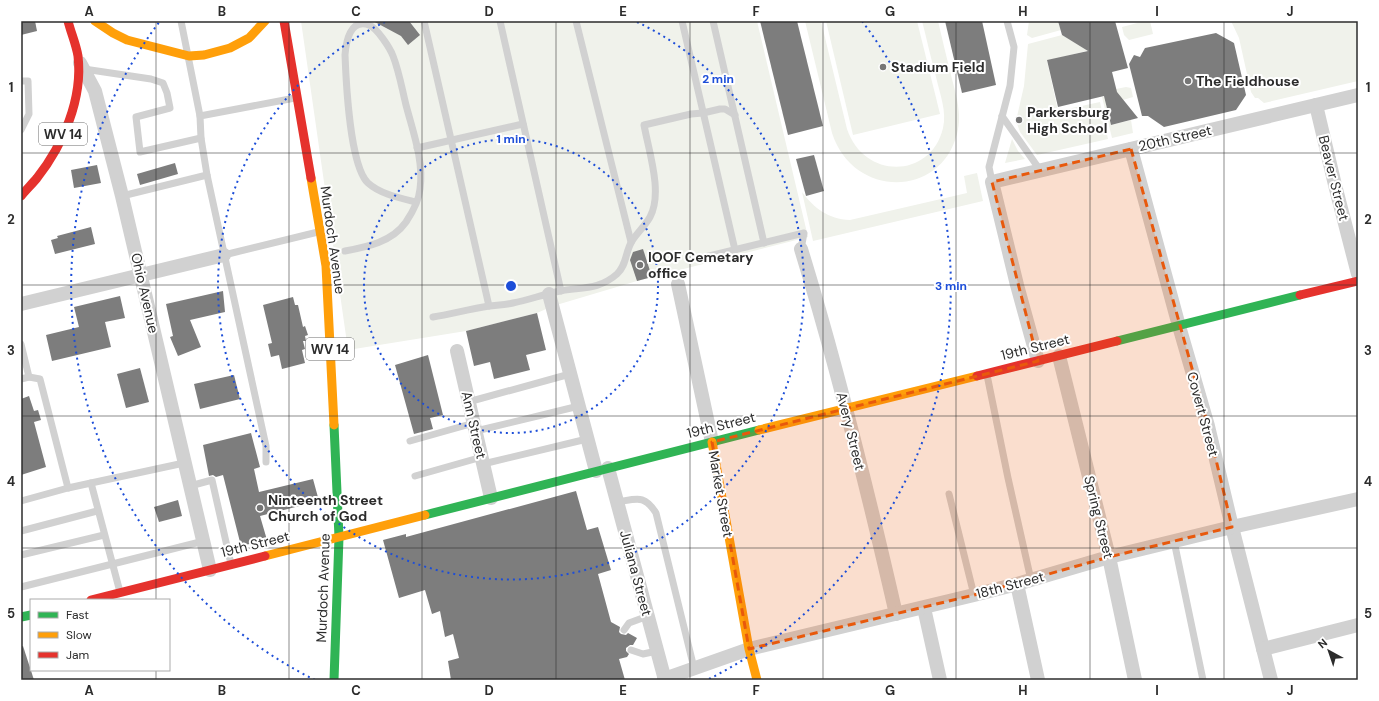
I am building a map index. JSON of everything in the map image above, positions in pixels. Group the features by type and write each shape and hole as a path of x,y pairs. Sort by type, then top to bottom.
{"street":[{"name":"Ohio Avenue","path":"68,21 81,65 95,91 141,274 210,570"},
{"path":"95,21 127,40 189,56 220,52 235,46 249,38 265,21"},
{"name":"Murdoch Avenue","path":"284,21 326,266 339,537 334,680"},
{"name":"WV 14","path":"21,196 39,176 53,155 68,122 77,91 81,65"},
{"name":"20th Street","path":"992,182 1358,95"},
{"name":"Beaver Street","path":"1316,105 1358,274"},
{"name":"Covert Street","path":"1131,149 1178,326 1208,426 1271,680"},
{"path":"992,182 1017,285 1038,361"},
{"name":"Avery Street","path":"801,249 821,314 896,614"},
{"path":"21,304 224,255"},
{"name":"19th Street","path":"95,599 712,442 1358,281"},
{"name":"Market Street","path":"678,284 712,442 749,649 757,680"},
{"name":"Juliana Street","path":"555,292 570,374 587,439 617,502 648,616 663,680"},
{"name":"Ann Street","path":"456,351 491,498"},
{"name":"Spring Street","path":"1059,356 1109,557 1135,680"},
{"name":"18th Street","path":"663,680 749,649 924,608 1017,584 1109,557 1232,527 1358,499"},
{"path":"1017,584 1038,680"},
{"path":"924,608 940,680"},
{"path":"1263,649 1358,624"}],"lane":[{"path":"181,21 200,116 200,138 207,175 266,446 266,462"},
{"path":"424,21 489,306"},
{"path":"500,21 523,124 555,292"},
{"path":"576,21 631,242"},
{"path":"682,21 735,250"},
{"path":"713,21 764,243"},
{"path":"992,182 989,167 1010,86 1014,47 1008,21"},
{"path":"345,251 367,247 395,234 405,223 416,202 420,188 420,167 417,148 393,55 384,40 370,25 363,24 356,26 348,35 345,55 351,132 362,174 368,182 376,188 386,193 416,202"},
{"path":"81,65 163,83 170,108 136,117 140,152 200,138"},
{"path":"21,82 28,81 29,114 21,130"},
{"path":"200,116 297,98"},
{"path":"433,317 489,306 512,304 555,292 593,287 606,282 624,266 631,242 650,218 654,207 656,195 644,125 691,114 703,114 725,109 735,115"},
{"path":"21,116 29,114"},
{"path":"1002,116 1040,170"},
{"path":"417,148 523,124"},
{"path":"122,196 207,175"},
{"path":"224,255 320,232"},
{"path":"701,258 804,233 801,249"},
{"path":"21,344 29,377"},
{"path":"468,402 570,374"},
{"path":"987,374 1031,580"},
{"path":"21,379 29,377 40,379 68,488"},
{"path":"410,441 579,406"},
{"path":"415,476 587,439"},
{"path":"21,500 68,488 184,463"},
{"path":"190,486 212,480 231,564"},
{"path":"91,483 97,511 120,593"},
{"path":"949,494 974,595"},
{"path":"617,502 637,499 645,500 651,505 656,513 694,668"},
{"path":"21,531 97,511"},
{"path":"21,555 104,534"},
{"path":"21,587 204,541"},
{"path":"1174,541 1203,680"},
{"path":"624,630 629,623 648,616"},
{"path":"631,650 643,654 657,651"}],"highlighted area":[{"path":"1131,149 1208,426 1232,527 1109,557 974,595 749,649 712,442 1038,361 992,182"}],"shaded area":[{"path":"301,21 757,21 808,237 637,281 553,306 537,313 466,331 348,350"},
{"path":"805,21 821,21 847,129 856,146 867,158 882,165 897,167 912,164 925,157 936,145 943,128 944,116 942,103 922,21 938,21 959,110 959,126 948,155 933,170 916,179 896,182 876,179 858,170 843,154 832,133"},
{"name":"Stadium Field","path":"826,21 917,21 940,114 853,135"},
{"path":"1029,21 1058,21 1061,30 1032,38 1027,35"},
{"path":"1150,21 1153,34 1129,40 1124,35 1122,27"},
{"path":"1231,21 1358,21 1358,81 1264,103 1258,98 1255,98 1251,92 1239,38"},
{"path":"1062,35 1079,45 1106,46 1047,61 1058,111 1100,102 1108,139 1037,155 1020,132 1016,121 1024,86 1028,44"},
{"path":"1126,87 1131,88 1133,97 1106,105 1111,125 1131,120 1133,133 1112,138 1102,97 1116,93 1116,89"},
{"path":"1012,139 1018,151 1025,159 1005,163"},
{"path":"977,173 983,201 813,241 802,192 811,203 822,212 842,219 850,220 967,193 964,176"}],"building":[{"path":"21,21 35,21 37,31 21,35"},
{"path":"373,21 409,21 420,35 408,45 401,36"},
{"path":"760,21 797,21 823,126 788,135"},
{"path":"945,21 982,21 996,85 962,93"},
{"path":"1058,21 1115,21 1128,68 1112,72 1117,92 1138,118 1111,125 1104,96 1058,107 1047,60 1088,51 1062,35"},
{"name":"The Fieldhouse","path":"1216,33 1234,43 1246,95 1236,110 1164,127 1148,116 1142,116 1129,64 1134,55 1140,57 1145,48"},
{"path":"814,155 824,191 806,196 796,159"},
{"path":"175,163 178,174 140,185 137,174"},
{"path":"97,165 101,183 74,188 71,170"},
{"path":"91,227 95,244 55,254 51,240 58,238 57,236"},
{"name":"IOOF Cemetary office","path":"643,249 652,277 637,281 630,260 633,252"},
{"path":"223,291 225,312 190,320 201,347 178,356 170,337 173,336 166,304"},
{"path":"120,296 125,318 105,322 111,347 52,361 46,335 79,327 74,307"},
{"path":"293,297 295,305 298,305 303,327 305,326 308,335 305,336 306,341 303,341 305,349 302,350 305,363 282,369 279,355 271,357 268,344 272,343 263,305"},
{"path":"537,313 546,350 526,355 530,370 494,379 490,362 474,366 466,331"},
{"path":"428,355 443,415 430,418 433,429 414,434 395,365"},
{"path":"140,368 149,402 126,408 117,374"},
{"path":"234,375 240,399 200,409 194,384"},
{"path":"29,396 34,411 38,410 41,420 34,422 46,467 21,475 21,399"},
{"name":"Ninteenth Street Church of God","path":"251,433 260,467 254,469 259,492 313,479 319,501 260,516 267,540 241,546 223,475 216,477 213,475 209,476 203,445"},
{"path":"576,491 587,530 598,527 611,570 598,574 611,622 620,627 619,632 621,634 626,635 628,633 637,638 633,645 626,648 626,651 629,654 627,657 619,659 625,680 451,680 448,661 459,658 453,634 445,637 440,611 432,614 425,590 399,598 383,540 406,534 406,537"},
{"path":"178,500 182,516 159,522 154,507"},
{"path":"23,646 34,680 21,680 21,647"}],"traffic: fast":[{"path":"1117,341 1300,295"},
{"path":"334,425 339,537 334,680"},
{"path":"425,515 759,430"},
{"path":"21,617 30,615"}],"traffic: slow":[{"path":"95,21 127,40 189,56 204,55 230,48 249,38 265,21"},
{"path":"311,178 326,266 334,425"},
{"path":"759,430 977,376"},
{"path":"712,442 749,649 757,680"},
{"path":"265,556 425,515"}],"traffic: jam":[{"path":"21,196 37,178 55,151 63,136 74,105 79,72 78,56 68,21"},
{"path":"284,21 311,178"},
{"path":"1300,295 1358,281"},
{"path":"977,376 1117,341"},
{"path":"95,599 265,556"}],"place":[{"name":"Stadium Field","path":"883,67"},
{"name":"The Fieldhouse","path":"1188,81"},
{"name":"Parkersburg High School","path":"1019,120"},
{"name":"IOOF Cemetary office","path":"640,265"},
{"name":"Ninteenth Street Church of God","path":"260,508"}]}
